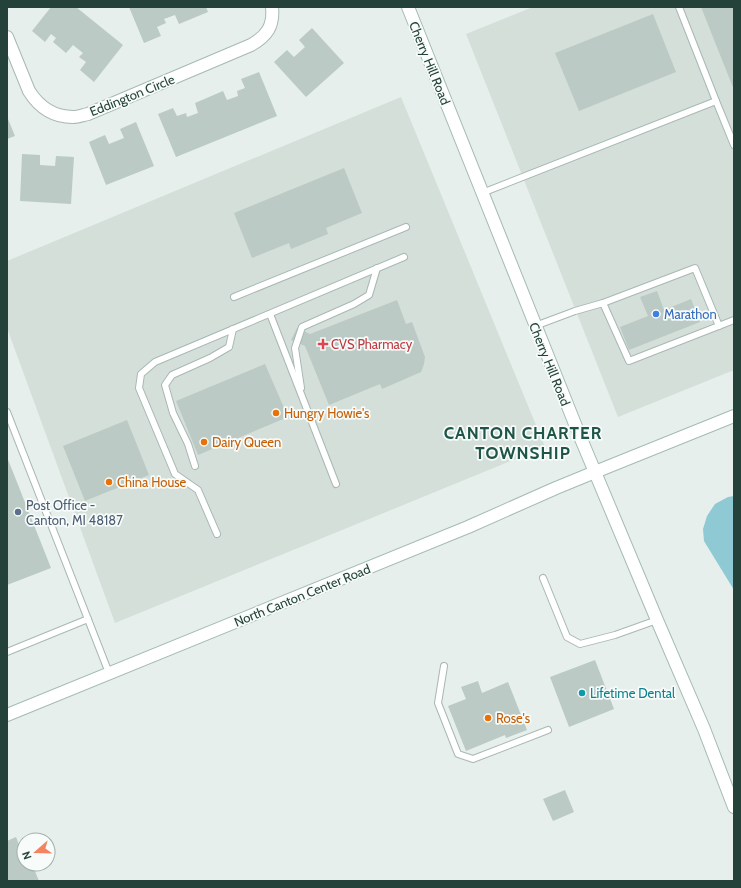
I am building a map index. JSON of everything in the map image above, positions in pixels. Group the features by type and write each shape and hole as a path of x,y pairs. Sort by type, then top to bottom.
{"main road":[{"name":"Eddington Circle","path":"7,37 29,91 34,99 42,107 53,113 61,116 73,117 88,114 251,45 261,39 267,32 271,24 273,14 272,7"},
{"name":"Cherry Hill Road","path":"408,7 535,326 656,620 704,729 734,808"},
{"name":"North Canton Center Road","path":"7,715 734,416"}],"lane":[{"path":"679,7 734,145"},
{"path":"482,193 716,101"},
{"path":"234,297 406,227"},
{"path":"217,534 198,490 175,474 139,388 141,374 155,362 404,257"},
{"path":"303,400 295,348 302,326 354,304 369,295 377,268"},
{"path":"535,326 575,311 603,303 695,268 719,326"},
{"path":"603,303 629,361 734,320"},
{"path":"270,314 336,484"},
{"path":"195,466 188,444 173,413 165,385 172,375 210,358 229,347 233,329"},
{"path":"7,412 109,673"},
{"path":"543,578 567,637 580,644 615,635 656,620"},
{"path":"7,652 88,619"},
{"path":"444,666 438,703 458,754 473,759 548,730"}],"shaded area":[{"path":"533,7 734,7 734,370 618,417 466,34"},
{"path":"401,97 545,447 115,623 7,328 7,261"}],"water":[{"path":"734,496 734,590 704,541 703,529 707,516 715,504 728,497"}],"building":[{"path":"51,7 76,7 123,45 94,82 80,70 86,62 79,57 83,53 73,45 66,53 53,42 56,38 51,34 45,42 32,31"},
{"path":"129,7 206,7 208,12 179,24 175,15 164,19 166,23 157,27 161,36 144,43"},
{"path":"701,7 734,7 734,90"},
{"path":"653,14 676,72 579,111 555,53"},
{"path":"312,28 344,63 306,97 274,62 287,50 294,57 305,47 299,40"},
{"path":"259,72 277,116 176,157 158,114 173,108 177,116 186,113 187,117 198,113 195,103 223,91 227,100 238,96 237,91 245,88 241,79"},
{"path":"8,119 15,136 7,139 7,120"},
{"path":"136,122 154,166 106,185 89,142 105,135 109,144 124,138 120,129"},
{"path":"22,154 40,155 40,165 55,166 56,156 74,157 71,204 20,201"},
{"path":"344,168 362,213 326,228 328,234 291,249 289,243 252,258 234,213"},
{"path":"657,291 664,310 691,299 700,322 629,350 620,327 648,316 640,297"},
{"name":"CVS Pharmacy","path":"397,300 406,324 412,322 425,357 421,372 382,389 380,384 329,405 305,346 291,340 297,328 310,334"},
{"path":"265,364 288,417 198,455 176,401"},
{"path":"127,420 149,475 85,501 63,446"},
{"name":"Post Office - Canton, MI 48187","path":"7,457 51,568 7,585"},
{"name":"Lifetime Dental","path":"595,660 614,709 569,727 550,677"},
{"name":"Rose's","path":"478,681 482,693 508,682 527,730 506,738 505,735 466,751 448,706 466,699 461,687"},
{"path":"565,790 574,812 553,821 543,799"},
{"path":"16,837 16,872 35,872 39,881 7,881 7,841"}],"place":[{"name":"Marathon","path":"656,314"},
{"name":"CVS Pharmacy","path":"323,344"},
{"name":"Hungry Howie's","path":"276,413"},
{"name":"Dairy Queen","path":"204,442"},
{"name":"China House","path":"109,482"},
{"name":"Post Office - Canton, MI 48187","path":"18,512"},
{"name":"Lifetime Dental","path":"582,693"},
{"name":"Rose's","path":"488,718"}],"district":[{"name":"CANTON CHARTER TOWNSHIP","path":"523,443"}]}
